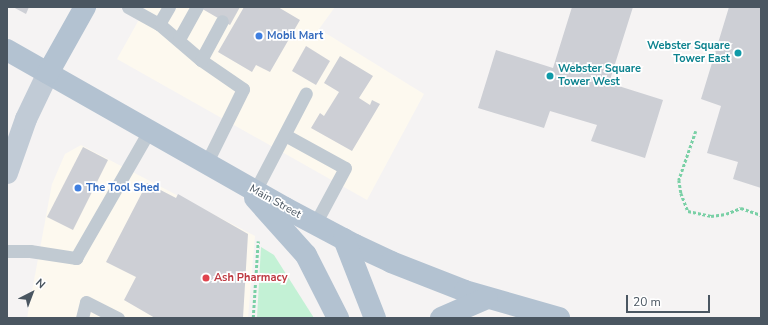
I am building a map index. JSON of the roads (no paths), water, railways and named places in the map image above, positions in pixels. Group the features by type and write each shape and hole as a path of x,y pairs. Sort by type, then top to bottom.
{"main road":[{"path":"7,173 28,115 48,73 85,7"},
{"name":"Main Street","path":"7,50 206,164 315,224 391,262 487,298 559,318"},
{"path":"248,187 306,255 338,318"},
{"path":"344,239 375,318"},
{"path":"441,318 487,298"}],"lane":[{"path":"128,7 159,24 201,60 243,89 206,164"},
{"path":"159,24 169,7"},
{"path":"179,40 197,7"},
{"path":"201,60 222,21"},
{"path":"248,187 285,135 306,93"},
{"path":"7,251 30,251 76,258 149,131"},
{"path":"285,135 346,168 315,224"},
{"path":"82,318 86,302 118,318"}],"place":[{"name":"Mobil Mart","path":"259,36"},
{"name":"Webster Square Tower East","path":"738,53"},
{"name":"Webster Square Tower West","path":"550,76"},
{"name":"The Tool Shed","path":"78,188"},
{"name":"Ash Pharmacy","path":"206,278"}]}
